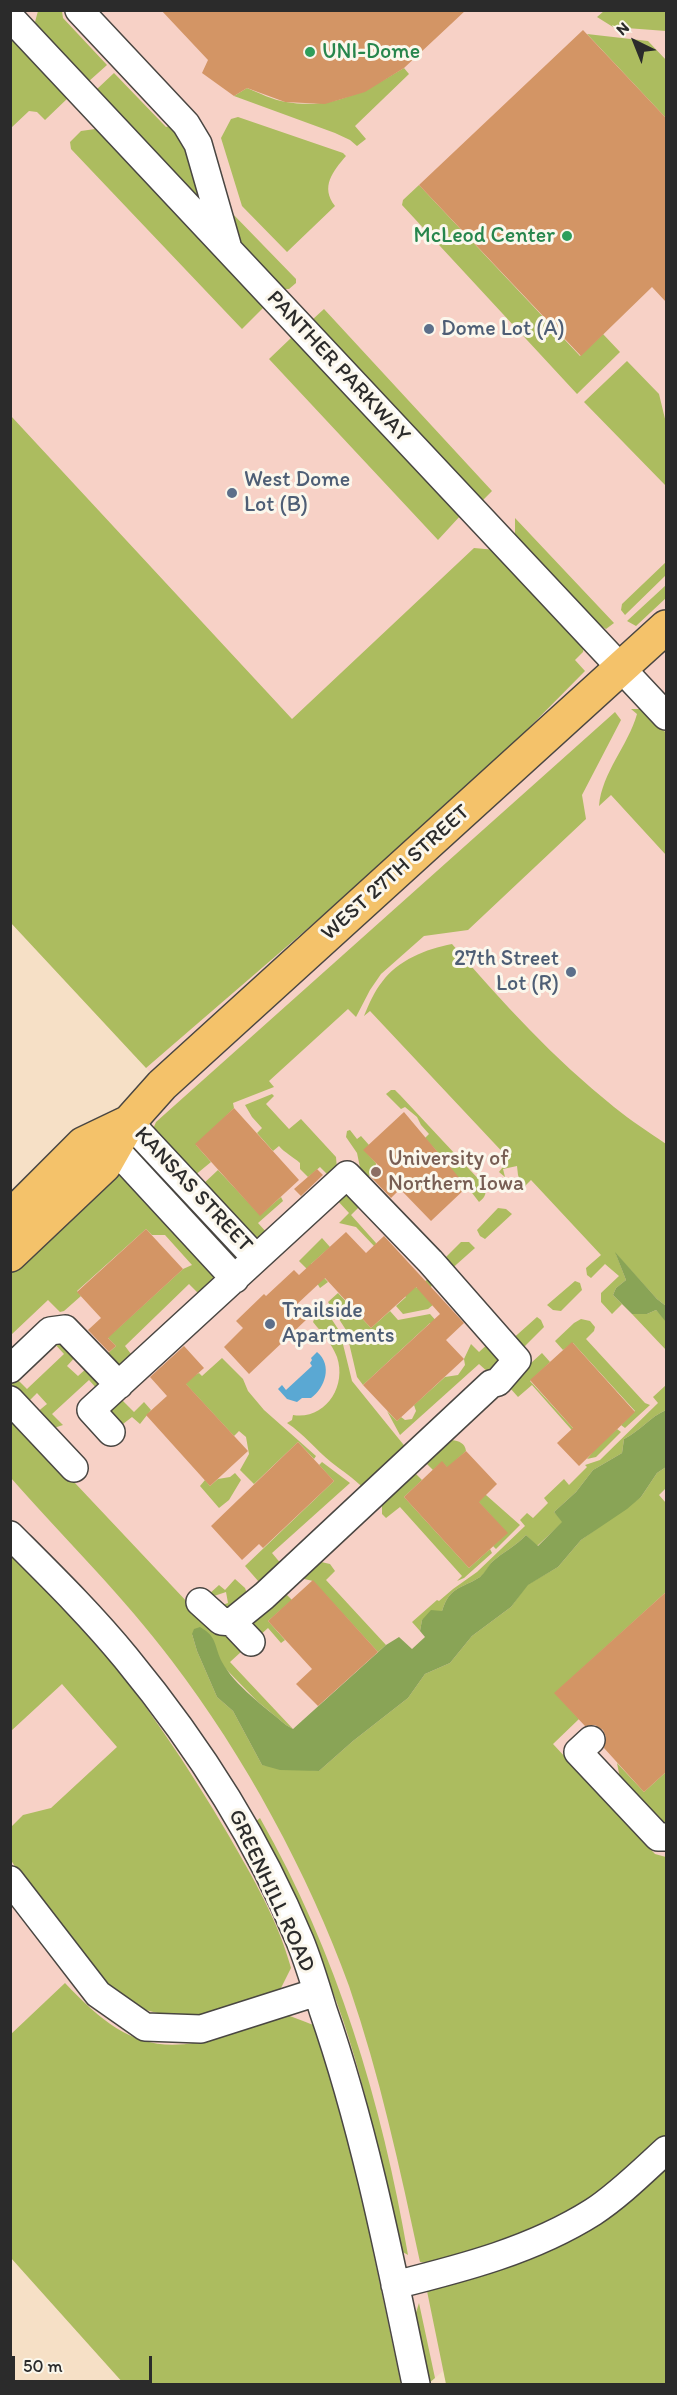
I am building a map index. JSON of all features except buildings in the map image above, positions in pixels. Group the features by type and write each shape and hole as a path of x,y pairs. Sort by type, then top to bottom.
{"main road":[{"name":"WEST 27TH STREET","path":"10,1255 104,1166 115,1135 162,1085 666,627"},
{"name":"WEST 27TH STREET","path":"12,1214 83,1144 115,1135"}],"street":[{"path":"10,17 18,10"},
{"path":"79,10 186,124 198,144 228,249"},
{"name":"PANTHER PARKWAY","path":"10,17 666,716"},
{"path":"115,1135 172,1211 235,1279"},
{"name":"KANSAS STREET","path":"115,1135 193,1191 256,1258"},
{"path":"111,1432 91,1410 347,1175 430,1262 517,1360 498,1383 491,1384 264,1596 232,1622"},
{"path":"172,1211 193,1191"},
{"path":"10,1369 50,1331 65,1329 119,1385"},
{"path":"10,1400 74,1468"},
{"name":"GREENHILL ROAD","path":"10,1534 83,1609 126,1658 172,1717 221,1788 296,1932 346,2077 416,2385"},
{"path":"200,1602 221,1621 232,1622 251,1642"},
{"path":"591,1740 578,1752 658,1837 666,1837"},
{"path":"10,1880 98,1994 145,2027 201,2028 317,1992"},
{"path":"395,2285 469,2266 550,2236 600,2207 666,2150"}],"shaded area":[{"name":"University of Northern Iowa","path":"11,11 666,11 666,2384 446,2384 443,2371 428,2384 124,2384 11,2258 11,1260 162,1085 11,923"}],"green space":[{"path":"38,11 62,11 63,18 107,65 88,82 37,29 35,22"},
{"path":"604,11 666,11 666,31 613,27 597,17"},
{"path":"10,33 69,97 45,120 37,112 29,111 11,128"},
{"path":"587,34 648,41 666,60 666,118"},
{"path":"404,68 409,74 355,126 366,139 357,146 335,133 234,96 247,88 286,102 303,104 334,101 362,91"},
{"path":"114,73 166,127 173,125 186,145 201,201 96,90"},
{"path":"238,117 343,153 346,156 333,173 328,186 335,206 287,252 242,206 221,138 231,119"},
{"path":"103,130 266,305 242,329 71,149 70,142 81,131"},
{"path":"419,185 580,356 603,334 620,352 577,394 402,205 403,200"},
{"path":"229,210 296,279 296,283 289,289 284,289 240,245"},
{"path":"324,309 492,491 481,502 312,320"},
{"path":"291,338 461,515 438,540 269,359"},
{"path":"627,361 659,394 666,423 666,486 584,402"},
{"path":"11,416 292,719 474,548 496,550 584,646 583,652 575,660 585,671 501,756 431,822 146,1068 11,923"},
{"path":"515,518 614,623 606,629 582,614 515,534"},
{"path":"666,562 666,575 625,615 621,610 622,604"},
{"path":"666,585 666,598 636,626 627,621"},
{"path":"631,709 644,709 666,733 666,855 611,795 599,806 605,782 637,714"},
{"path":"615,712 621,720 582,795 586,819 468,930 424,936 381,974 356,1017 348,1009 269,1081 274,1087 233,1103 234,1108 196,1145 211,1162 194,1176 153,1129 156,1122"},
{"path":"452,944 509,1008 570,1069 620,1112 666,1144 666,1306 616,1254 626,1280 616,1288 613,1295 622,1304 612,1314 601,1302 601,1293 619,1276 605,1264 591,1278 587,1275 586,1268 601,1255 531,1180 523,1188 517,1166 503,1169 505,1177 499,1172 509,1159 370,1011 364,1016 379,986 396,967 423,952"},
{"path":"395,1090 400,1095 484,1185 485,1194 479,1202 469,1189 469,1181 464,1185 450,1168 454,1162 441,1156 425,1138 429,1134 417,1117 405,1107 401,1109 386,1094"},
{"path":"272,1094 274,1096 266,1104 289,1129 301,1119 336,1157 337,1169 330,1177 320,1167 308,1177 300,1169 300,1163 279,1146 273,1151 257,1133 262,1128 245,1105"},
{"path":"350,1130 357,1139 361,1136 369,1145 364,1150 376,1163 375,1170 363,1182 357,1153 346,1137 347,1131"},
{"path":"118,1170 213,1272 213,1281 201,1296 189,1284 125,1346 134,1358 120,1366 106,1355 116,1346 102,1332 114,1332 183,1269 192,1265 165,1235 152,1235 146,1229 77,1291 81,1296 64,1311 60,1312 48,1300 11,1335 11,1260"},
{"path":"218,1170 260,1215 281,1197 283,1201 258,1223 268,1234 255,1240 202,1185"},
{"path":"348,1193 361,1205 351,1215 376,1243 375,1247 356,1227 339,1223 349,1213 336,1199"},
{"path":"498,1208 506,1209 512,1214 485,1239 477,1230"},
{"path":"322,1238 330,1247 311,1264 328,1282 320,1288 311,1273 299,1261"},
{"path":"461,1242 469,1242 475,1248 448,1272 440,1263"},
{"path":"615,1252 666,1306 666,1322 656,1310 647,1314 632,1314 613,1295 616,1288 626,1280"},
{"path":"429,1278 433,1283 431,1287 434,1304 428,1309 403,1314 396,1306 406,1297 401,1291 411,1282 417,1288"},
{"path":"575,1281 580,1283 582,1290 561,1311 553,1310 547,1305"},
{"path":"338,1293 371,1328 390,1311 398,1320 430,1314 447,1333 430,1323 363,1385 357,1377 346,1330 328,1302"},
{"path":"323,1306 340,1332 352,1381 407,1449 364,1489 287,1423 292,1420 293,1415 304,1415 324,1407 336,1390 339,1379 337,1357 330,1343 313,1322 317,1312"},
{"path":"656,1310 666,1321 666,1350 632,1314 647,1314"},
{"path":"537,1317 544,1327 523,1348 509,1342"},
{"path":"581,1319 590,1321 595,1327 586,1339 645,1403 650,1405 625,1428 621,1425 635,1411 573,1343 563,1350 555,1341"},
{"path":"56,1340 77,1355 67,1366 78,1376 88,1367 104,1385 98,1390 89,1380 52,1414 63,1425 51,1429 36,1413 47,1404 37,1393 26,1404 15,1392 11,1382 18,1380 27,1389 64,1354 54,1343"},
{"path":"490,1342 501,1356 498,1366 489,1373 479,1364 400,1435 387,1411 397,1421 401,1417 405,1420 412,1419 416,1411 414,1405 445,1377 458,1375 465,1365 464,1359 471,1344 479,1352"},
{"path":"542,1353 550,1362 530,1381 593,1450 617,1429 621,1432 596,1457 587,1459 592,1453 532,1385 518,1397 510,1388 521,1372"},
{"path":"222,1358 243,1379 248,1391 264,1410 316,1456 314,1459 298,1442 254,1484 240,1470 249,1454 246,1437 239,1431 234,1436 183,1381 199,1373 202,1376"},
{"path":"666,1385 666,1410 624,1439 622,1453 593,1470 576,1492 554,1512 563,1522 537,1546 526,1535 492,1562 482,1576 453,1592 442,1611 422,1620 420,1631 412,1622 437,1600 439,1601 477,1572 525,1526 520,1520 527,1513 533,1518 548,1503 544,1498 564,1479 569,1485 587,1467 585,1465 600,1460 658,1403 653,1397"},
{"path":"120,1398 134,1412 144,1402 151,1410 140,1424 132,1417 119,1425 110,1414 110,1409"},
{"path":"666,1410 666,1467 657,1473 641,1497 581,1540 558,1567 528,1585 511,1607 472,1636 450,1663 425,1674 408,1698 319,1771 280,1770 262,1765 233,1711 217,1697 197,1651 192,1634 194,1629 200,1627 210,1635 227,1671 242,1688 293,1729 386,1645 399,1637 412,1649 425,1637 420,1631 422,1620 431,1610 442,1611 453,1592 480,1577 492,1562 526,1535 538,1546 562,1522 554,1512 576,1492 593,1470 622,1453 624,1439"},
{"path":"10,1414 205,1621 219,1630 242,1651 230,1662 293,1729 257,1701 192,1634 217,1697 233,1711 262,1765 319,1771 408,1698 425,1674 450,1663 472,1636 511,1607 527,1585 558,1567 581,1540 641,1497 657,1473 666,1467 666,1488 659,1495 666,1503 666,1592 555,1693 579,1719 553,1744 655,1854 666,1857 666,2136 611,2182 552,2222 489,2249 428,2263 420,2262 389,2123 370,2054 349,1986 315,1902 249,1776 199,1697 114,1591 11,1478"},
{"path":"452,1440 461,1443 466,1451 454,1462 520,1525 496,1549 493,1546 507,1533 442,1462 433,1470 424,1461 443,1444"},
{"path":"322,1462 350,1483 272,1553 282,1565 259,1582 245,1566 334,1481 319,1465"},
{"path":"414,1472 422,1480 404,1497 469,1568 490,1549 492,1553 464,1578 457,1581 462,1576 400,1507 386,1518 382,1514 382,1500"},
{"path":"235,1473 241,1480 229,1500 219,1508 200,1486 205,1480 210,1486 218,1479 230,1477"},
{"path":"11,1556 72,1616 110,1660 147,1708 197,1784 247,1868 286,1950 291,1968 280,1990 204,2019 165,2015 134,2007 98,1984 20,1875 11,1860 11,1827 23,1815 51,1808 117,1747 62,1684 11,1731"},
{"path":"317,1561 330,1564 335,1571 326,1580 386,1645 378,1652 313,1581 300,1578"},
{"path":"235,1579 245,1588 248,1596 234,1610 216,1607 228,1603 226,1592 208,1598 208,1595 219,1585 225,1590"},
{"path":"284,1592 292,1600 268,1621 285,1640 281,1643 268,1628 258,1637 249,1626 253,1619"},
{"path":"617,1763 644,1792 666,1772 666,1823 653,1816 621,1784"},
{"path":"260,1818 312,1922 353,2030 385,2142 408,2255 401,2251 360,2075 338,2006 317,1953 254,1823"},
{"path":"65,1983 100,2017 118,2029 136,2038 155,2043 175,2045 198,2042 279,2014 314,2025 355,2165 401,2384 124,2384 11,2258 10,2035"},
{"path":"666,2164 666,2384 446,2384 427,2291"},
{"path":"419,2303 435,2378 428,2384 414,2319"}],"water":[{"path":"317,1352 325,1363 326,1370 320,1388 311,1398 302,1398 297,1402 287,1399 278,1389 282,1385 286,1390 312,1366 311,1358"}],"place":[{"name":"UNI-Dome","path":"310,52"},
{"name":"McLeod Center","path":"567,236"},
{"name":"Dome Lot (A)","path":"429,329"},
{"name":"West Dome Lot (B)","path":"232,493"},
{"name":"27th Street Lot (R)","path":"571,972"},
{"name":"University of Northern Iowa","path":"376,1172"},
{"name":"Trailside Apartments","path":"270,1324"}]}
